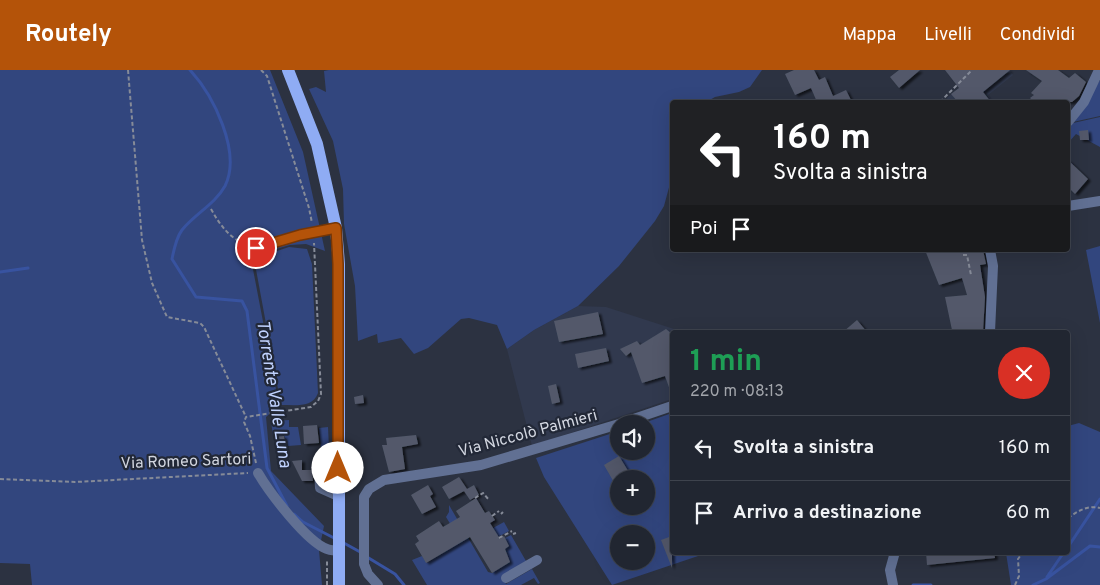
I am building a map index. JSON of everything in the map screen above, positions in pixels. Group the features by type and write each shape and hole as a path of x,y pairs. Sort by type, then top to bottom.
{"main road":[{"path":"288,70 317,144 336,228 338,264 339,525 335,549 339,585"}],"street":[{"path":"1070,120 1084,102 1099,70"},
{"path":"1070,206 1100,201"},
{"path":"256,248 336,228"},
{"path":"990,252 993,266 990,330"},
{"name":"Via Niccolò Palmieri","path":"646,415 670,407"},
{"name":"Via Niccolò Palmieri","path":"378,585 368,574 364,558 364,497 369,489 384,480 481,465 610,427"},
{"path":"338,453 319,470 320,488 338,496"},
{"name":"Via Romeo Sartori","path":"258,473 289,515 335,549"},
{"path":"893,555 890,570 893,583"},
{"path":"506,578 537,560"}],"path":[{"path":"128,70 142,240 152,283 167,317 200,323 204,326 246,417 244,422 250,436 258,473"},
{"path":"246,417 311,407 318,401 321,394 314,232 309,208 267,76 261,70"},
{"path":"942,100 972,70"},
{"path":"211,209 221,226 235,240 256,248"},
{"path":"963,255 967,255 971,275"},
{"name":"Via Romeo Sartori","path":"0,479 75,482 258,473"},
{"path":"475,498 483,493 489,500"},
{"path":"1070,517 1078,511 1092,506 1100,508"},
{"path":"492,516 501,512"},
{"path":"499,538 512,531"},
{"path":"327,585 335,549"},
{"path":"1014,585 1019,576 1018,558 1020,555"}],"shaded area":[{"path":"0,70 270,70 303,152 325,251 306,244 290,245 259,254 252,264 279,405 266,417 271,471 324,526 319,550 322,585 32,585 30,564 0,563"},
{"path":"762,70 750,87 739,92 710,100 670,100 670,184 664,206 655,221 619,266 578,306 534,330 507,349 497,325 469,318 461,319 428,348 414,354 401,338 378,343 377,334 358,341 355,286 344,224 343,189 333,141 309,89 316,87 326,92 324,71"},
{"path":"981,70 1009,70 1013,75 988,95 992,100 948,100 947,98"},
{"path":"1100,80 1100,116 1073,122"},
{"path":"1100,117 1100,147 1076,134 1070,141 1070,127 1073,123"},
{"path":"1100,246 1100,323 1086,250"},
{"path":"289,247 307,249 312,264 318,393 316,398 303,405 281,405 255,264 265,255"},
{"path":"578,306 606,307 674,329 670,330 670,400 624,415 610,415 610,420 532,446 507,349 534,330"},
{"path":"670,414 670,555 701,555 612,585 544,477 536,458 610,434 610,460 655,460 655,419"},
{"path":"289,420 289,427 298,427 301,445 288,446 284,435 273,436 271,421"},
{"path":"1079,423 1100,432 1100,585 1011,585 1006,555 1070,555 1070,425"},
{"path":"328,427 329,448 321,449 319,428"},
{"path":"449,505 488,572 492,573 510,562 505,549 509,546 505,538 511,535 526,561 502,576 506,584 532,569 540,583 538,584 534,578 521,585 427,585 412,560 422,556 427,563 459,543 460,540 446,517 449,512"},
{"path":"504,522 509,531 498,537 493,528"}],"building":[{"path":"794,70 814,70 819,80 825,77 833,96 846,90 851,100 816,100 811,88 795,95 785,74"},
{"path":"899,70 920,70 899,88 890,77"},
{"path":"945,70 1010,70 983,92 989,100 956,100 951,94 959,88"},
{"path":"1026,70 1058,70 1069,78 1075,73 1086,82 1079,96 1072,102 1070,100 1032,100 1030,98 1034,95 1031,93 1042,81"},
{"path":"1088,130 1089,140 1080,140 1079,131"},
{"path":"1070,162 1088,179 1075,194 1070,189"},
{"path":"926,252 983,252 986,264 980,265 985,297 983,330 952,330 945,297 967,295 962,278 939,285"},
{"path":"598,312 603,334 559,342 554,321"},
{"path":"857,320 865,330 845,330"},
{"path":"666,329 670,332 670,390 665,376 642,383 631,352 626,356 620,349 637,341 640,345"},
{"path":"606,348 609,361 578,368 575,354"},
{"path":"556,384 560,402 552,404 548,386"},
{"path":"363,395 364,403 355,404 354,397"},
{"path":"317,425 319,443 304,444 303,426"},
{"path":"416,435 418,444 402,447 405,469 389,472 382,445 387,445 386,438"},
{"path":"284,436 286,452 276,453 275,437"},
{"path":"302,460 302,470 312,470 313,481 302,481 292,461"},
{"path":"612,460 621,460 628,470 610,470 610,475 604,465"},
{"path":"459,477 467,489 474,485 479,495 470,500 464,491 449,499 442,487"},
{"path":"428,485 433,494 430,496 436,507 422,514 411,495"},
{"path":"476,498 485,513 489,511 495,520 490,523 500,539 504,536 509,546 505,549 510,562 492,573 470,537 426,563 415,544 419,541 416,536 439,521 443,527 460,517 456,511"},
{"path":"670,537 672,568 661,540"},
{"path":"926,555 994,555 995,558 927,565"}],"waterway":[{"name":"Torrente Valle Luna","path":"190,70 208,94 216,109 227,141 230,157 229,172 221,192 180,233 172,259 196,297 242,301 247,311 267,468 287,506"},
{"path":"0,272 28,268"},
{"path":"1070,544 1100,499"},
{"name":"Torrente Valle Luna","path":"294,514 303,522 336,539"},
{"name":"Torrente Valle Luna","path":"342,542 362,553"},
{"name":"Torrente Valle Luna","path":"1033,585 1046,579 1090,546 1100,547"},
{"path":"1047,577 1062,555"},
{"name":"Torrente Valle Luna","path":"367,557 395,574 404,585"},
{"name":"Torrente Valle Luna","path":"913,585 931,585"}],"route":[{"path":"256,248 276,244 300,235 336,228 338,264 338,468"}]}
